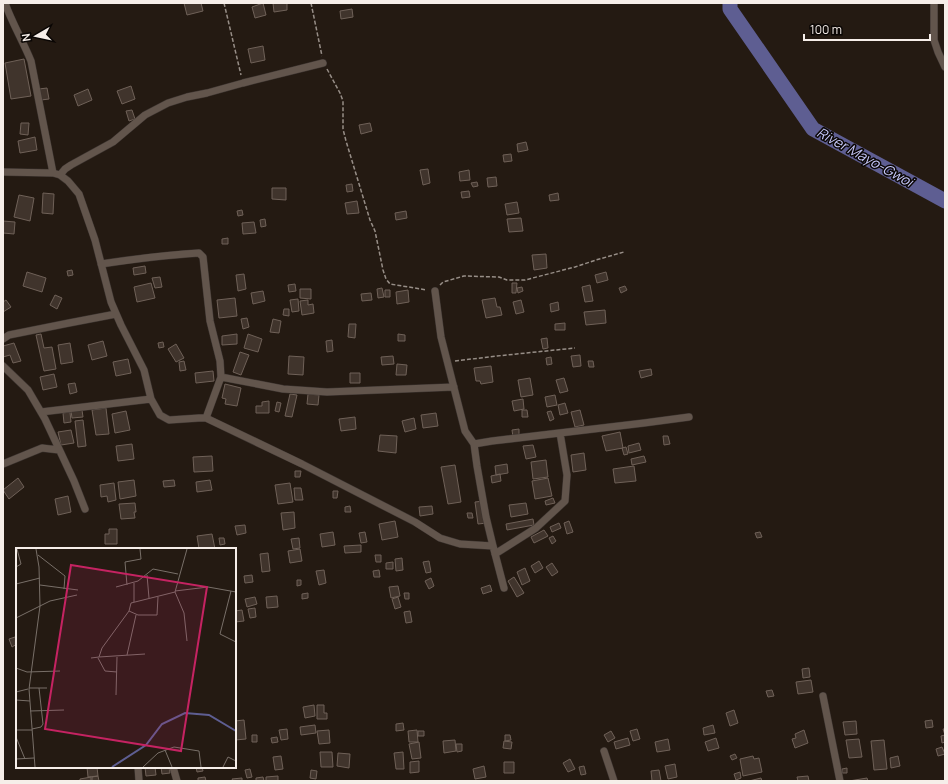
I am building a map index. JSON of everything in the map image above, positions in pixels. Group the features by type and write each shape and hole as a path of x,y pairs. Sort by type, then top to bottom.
{"street":[{"path":"6,3 14,25 31,61 56,174 68,181 79,194 95,240 111,302 144,370 151,399 160,415 169,420 206,418 302,464 415,522 440,538 460,544 493,546"},
{"path":"934,3 934,40 945,67"},
{"path":"3,172 56,174 113,142 146,116 163,105 175,100 323,63"},
{"path":"101,264 154,256 199,252 203,257 210,321 220,361 221,376 206,418"},
{"path":"435,291 441,337 465,431 474,444 485,510 504,588"},
{"path":"3,339 9,335 116,314"},
{"path":"3,366 28,390 41,412 74,481 85,509"},
{"path":"221,376 283,389 327,392 454,387"},
{"path":"41,412 151,399"},
{"path":"474,444 689,417"},
{"path":"495,554 536,528 565,500 567,475 560,433"},
{"path":"3,464 42,448 59,450"},
{"path":"823,696 840,781"},
{"path":"604,751 614,781"},
{"path":"138,768 139,781"},
{"path":"173,768 177,781"}],"path":[{"path":"224,3 243,83"},
{"path":"311,3 323,63 343,101 343,129 352,163 370,220 375,231 383,270 386,279 390,284 435,291 443,282 464,276 499,277 507,280 525,280 624,252"},
{"path":"447,362 575,348"}],"building":[{"path":"184,3 201,3 203,11 187,15"},
{"path":"263,3 266,15 255,18 252,7"},
{"path":"273,3 287,3 287,10 274,12"},
{"path":"352,9 353,17 341,19 340,11"},
{"path":"263,46 265,60 251,63 248,49"},
{"path":"24,59 31,96 11,99 5,63"},
{"path":"131,86 135,99 122,104 117,91"},
{"path":"47,88 49,99 41,100 39,89"},
{"path":"88,89 92,100 78,106 74,95"},
{"path":"132,110 135,119 129,121 126,111"},
{"path":"21,123 29,123 28,135 20,134"},
{"path":"370,123 372,131 361,134 359,125"},
{"path":"35,137 37,150 20,153 18,141"},
{"path":"526,142 528,150 518,152 517,144"},
{"path":"511,154 512,161 504,162 503,155"},
{"path":"428,169 430,183 423,185 420,170"},
{"path":"469,170 470,180 460,181 459,172"},
{"path":"496,177 497,186 488,187 487,178"},
{"path":"477,182 478,186 473,187 471,183"},
{"path":"352,184 353,191 347,192 346,185"},
{"path":"272,188 286,188 286,200 272,199"},
{"path":"469,191 470,197 462,198 461,192"},
{"path":"43,193 54,194 53,214 42,213"},
{"path":"558,193 559,200 550,201 549,195"},
{"path":"19,195 34,198 30,221 14,217"},
{"path":"357,201 359,213 347,214 345,203"},
{"path":"517,202 519,213 507,215 505,204"},
{"path":"242,210 243,215 238,216 237,211"},
{"path":"406,211 407,218 396,220 395,213"},
{"path":"521,218 523,231 509,232 507,219"},
{"path":"265,219 266,226 261,227 260,220"},
{"path":"3,221 15,222 14,234 3,233"},
{"path":"254,222 256,233 243,234 242,223"},
{"path":"228,238 228,244 222,244 222,239"},
{"path":"546,254 547,268 534,270 532,255"},
{"path":"145,266 146,273 134,275 133,268"},
{"path":"72,270 73,275 68,276 67,271"},
{"path":"27,272 46,278 42,292 23,286"},
{"path":"606,272 608,280 597,283 595,275"},
{"path":"244,274 246,289 238,291 236,275"},
{"path":"160,277 162,287 155,288 152,278"},
{"path":"151,283 155,298 137,302 134,287"},
{"path":"512,283 517,283 516,293 512,293"},
{"path":"295,284 296,291 289,292 288,285"},
{"path":"590,285 593,301 585,302 582,287"},
{"path":"625,286 627,290 621,293 619,288"},
{"path":"522,287 523,291 518,293 517,288"},
{"path":"382,288 384,297 378,298 377,289"},
{"path":"300,289 311,289 311,299 300,298"},
{"path":"385,290 390,290 390,297 385,297"},
{"path":"408,290 409,302 397,304 396,292"},
{"path":"263,291 265,301 253,304 251,293"},
{"path":"371,293 372,300 362,301 361,294"},
{"path":"55,295 62,298 57,309 50,305"},
{"path":"235,298 237,316 219,318 217,300"},
{"path":"495,298 497,307 500,307 502,315 486,318 482,300"},
{"path":"298,299 299,311 292,312 290,300"},
{"path":"6,300 11,307 3,312 3,302"},
{"path":"308,300 308,305 313,304 314,313 302,315 300,301"},
{"path":"521,300 524,312 516,314 513,302"},
{"path":"558,302 559,310 551,312 550,304"},
{"path":"284,309 289,309 289,316 283,315"},
{"path":"605,310 606,323 586,325 584,312"},
{"path":"247,318 249,327 243,329 241,319"},
{"path":"273,319 281,321 279,333 270,332"},
{"path":"565,323 565,330 555,330 555,324"},
{"path":"349,324 356,324 355,338 348,337"},
{"path":"41,334 44,348 52,347 56,369 44,371 36,335"},
{"path":"237,334 237,344 222,345 222,336"},
{"path":"248,334 262,339 258,352 244,348"},
{"path":"398,334 405,335 405,341 398,341"},
{"path":"547,338 548,348 543,349 541,339"},
{"path":"332,340 333,351 327,352 326,341"},
{"path":"103,341 107,356 92,360 88,345"},
{"path":"163,342 164,347 159,348 158,343"},
{"path":"14,343 21,361 13,363 10,355 3,357 3,346"},
{"path":"70,343 73,362 61,364 58,345"},
{"path":"176,344 184,358 176,362 168,349"},
{"path":"240,352 249,355 241,375 233,372"},
{"path":"580,355 581,366 573,367 571,356"},
{"path":"289,356 304,357 303,375 288,374"},
{"path":"393,356 394,364 382,365 381,357"},
{"path":"551,357 552,364 547,365 546,358"},
{"path":"128,359 131,373 116,376 113,362"},
{"path":"184,361 186,370 180,371 179,362"},
{"path":"588,361 593,361 594,367 589,367"},
{"path":"397,364 407,365 406,375 396,375"},
{"path":"491,366 493,382 481,384 480,381 476,381 474,368"},
{"path":"651,369 652,375 641,378 639,371"},
{"path":"213,371 214,381 196,383 195,373"},
{"path":"350,373 360,373 360,383 350,383"},
{"path":"54,374 57,387 43,390 40,377"},
{"path":"530,378 533,395 521,397 518,380"},
{"path":"564,378 568,391 560,393 556,380"},
{"path":"75,383 77,392 70,394 68,384"},
{"path":"225,384 241,388 237,406 225,404 226,399 222,398"},
{"path":"290,394 297,395 292,417 285,416"},
{"path":"308,394 319,395 318,405 307,404"},
{"path":"555,395 557,405 547,407 545,397"},
{"path":"523,399 524,409 514,411 512,401"},
{"path":"269,401 269,413 256,413 256,406 262,406 262,402"},
{"path":"277,402 281,403 279,412 275,411"},
{"path":"565,403 568,413 560,415 558,405"},
{"path":"106,408 109,434 96,435 92,410"},
{"path":"82,410 83,417 72,418 71,411"},
{"path":"522,410 527,410 528,417 522,417"},
{"path":"580,410 584,425 575,427 571,412"},
{"path":"126,411 130,430 115,433 112,414"},
{"path":"551,411 554,419 550,421 547,412"},
{"path":"70,412 71,422 64,423 63,413"},
{"path":"436,413 438,426 423,428 421,415"},
{"path":"355,417 356,429 341,431 339,419"},
{"path":"414,418 416,429 405,432 402,421"},
{"path":"83,420 86,446 78,447 75,421"},
{"path":"519,429 519,437 513,437 512,430"},
{"path":"71,430 74,443 61,445 58,432"},
{"path":"620,432 623,448 606,451 602,436"},
{"path":"380,435 397,436 396,453 378,451"},
{"path":"663,436 668,436 670,444 664,445"},
{"path":"639,443 641,450 629,453 628,446"},
{"path":"132,444 134,459 118,461 116,446"},
{"path":"533,445 536,457 526,459 523,446"},
{"path":"626,447 628,454 624,455 622,448"},
{"path":"584,453 586,470 573,472 571,455"},
{"path":"212,456 213,471 194,472 193,457"},
{"path":"644,456 646,462 632,465 631,459"},
{"path":"546,460 548,477 533,479 531,462"},
{"path":"507,464 508,473 496,475 495,466"},
{"path":"455,465 461,502 448,504 441,467"},
{"path":"634,466 636,481 615,483 613,469"},
{"path":"295,471 301,471 300,477 295,477"},
{"path":"500,474 501,481 492,483 491,476"},
{"path":"18,478 24,487 9,499 3,490"},
{"path":"548,478 552,496 535,499 532,481"},
{"path":"134,480 136,496 120,499 118,482"},
{"path":"174,480 175,486 164,487 163,481"},
{"path":"210,480 212,490 197,492 196,482"},
{"path":"114,483 116,500 108,502 107,496 101,497 100,485"},
{"path":"290,483 293,502 278,504 275,485"},
{"path":"294,488 301,488 303,500 295,500"},
{"path":"333,491 338,491 337,498 333,498"},
{"path":"68,496 71,512 58,515 55,499"},
{"path":"553,498 555,503 546,505 545,501"},
{"path":"484,501 487,523 478,524 475,502"},
{"path":"135,503 135,518 121,519 119,504"},
{"path":"526,503 528,514 511,517 509,505"},
{"path":"350,506 351,512 345,512 345,507"},
{"path":"432,506 433,514 420,516 419,507"},
{"path":"294,512 295,528 283,530 281,513"},
{"path":"467,513 472,513 473,518 468,518"},
{"path":"533,519 534,525 507,530 506,524"},
{"path":"395,521 398,537 382,540 379,524"},
{"path":"569,521 573,532 567,534 564,523"},
{"path":"559,523 561,528 552,532 550,527"},
{"path":"245,525 246,533 237,535 235,526"},
{"path":"109,529 117,529 117,544 105,544 105,534 109,534"},
{"path":"544,530 548,536 534,543 531,537"},
{"path":"333,532 335,545 322,547 320,534"},
{"path":"365,532 367,542 361,543 359,533"},
{"path":"760,532 762,537 757,538 755,533"},
{"path":"212,534 215,548 199,548 197,536"},
{"path":"553,536 556,541 552,544 549,538"},
{"path":"219,538 224,538 225,544 220,545"},
{"path":"299,538 300,548 293,549 291,539"},
{"path":"361,545 361,552 345,553 344,546"},
{"path":"300,549 302,561 290,563 288,551"},
{"path":"268,553 270,571 262,572 260,554"},
{"path":"375,555 381,555 381,562 376,562"},
{"path":"402,558 403,570 396,571 395,559"},
{"path":"429,561 431,572 426,573 423,562"},
{"path":"539,561 543,568 535,573 531,566"},
{"path":"393,562 393,569 386,569 386,563"},
{"path":"552,563 558,572 552,576 546,567"},
{"path":"525,568 530,581 522,585 517,572"},
{"path":"324,570 326,583 319,585 316,571"},
{"path":"379,570 380,577 374,577 373,571"},
{"path":"252,575 253,582 245,583 244,576"},
{"path":"514,577 524,593 517,597 508,581"},
{"path":"431,578 434,586 429,589 425,581"},
{"path":"297,580 301,580 301,585 297,586"},
{"path":"490,585 492,591 483,594 481,588"},
{"path":"398,586 400,596 391,598 389,587"},
{"path":"308,593 308,598 302,599 302,594"},
{"path":"404,593 409,593 409,599 405,599"},
{"path":"277,596 278,607 267,608 266,597"},
{"path":"255,597 257,604 247,607 245,599"},
{"path":"398,597 401,607 395,609 392,599"},
{"path":"255,608 256,617 250,618 248,609"},
{"path":"242,610 244,621 236,622 236,611"},
{"path":"410,611 412,622 406,623 404,612"},
{"path":"15,637 16,645 12,647 9,639"},
{"path":"809,668 810,677 803,678 802,669"},
{"path":"811,680 813,692 798,694 796,682"},
{"path":"772,690 774,696 768,697 766,691"},
{"path":"314,705 315,716 305,718 303,707"},
{"path":"317,705 324,705 324,713 327,713 327,719 317,719"},
{"path":"734,710 738,723 730,726 726,713"},
{"path":"244,720 246,739 236,740 236,721"},
{"path":"932,720 933,727 926,728 925,721"},
{"path":"856,721 857,734 845,735 843,722"},
{"path":"403,723 404,730 396,731 396,724"},
{"path":"315,725 316,733 301,735 300,727"},
{"path":"713,725 715,733 704,735 703,728"},
{"path":"287,729 288,739 281,740 279,730"},
{"path":"637,729 640,739 633,741 630,731"},
{"path":"329,730 330,743 319,744 317,731"},
{"path":"417,730 418,742 409,742 408,731"},
{"path":"804,730 808,743 795,748 792,739 796,738 795,734"},
{"path":"418,731 424,731 424,736 418,736"},
{"path":"611,731 615,738 608,742 604,735"},
{"path":"252,735 257,735 257,742 252,742"},
{"path":"505,735 510,735 511,740 505,741"},
{"path":"945,735 945,742 942,743 941,736"},
{"path":"277,737 278,742 272,743 271,738"},
{"path":"628,738 630,745 616,749 614,742"},
{"path":"716,738 719,748 708,751 705,742"},
{"path":"668,739 670,750 657,752 655,742"},
{"path":"859,739 862,757 849,758 846,740"},
{"path":"455,740 456,751 444,753 443,741"},
{"path":"884,740 887,769 874,770 871,741"},
{"path":"504,741 512,742 511,749 503,748"},
{"path":"419,742 421,758 412,759 409,744"},
{"path":"456,744 462,744 462,751 457,752"},
{"path":"942,747 945,754 938,756 936,749"},
{"path":"320,752 332,752 333,767 321,767"},
{"path":"403,752 404,769 396,769 394,753"},
{"path":"338,753 350,754 349,768 337,766"},
{"path":"735,754 737,758 732,760 730,756"},
{"path":"281,756 283,769 275,770 273,757"},
{"path":"753,756 754,759 759,758 762,772 743,776 740,759"},
{"path":"898,756 900,766 891,768 890,758"},
{"path":"570,759 575,769 568,772 563,763"},
{"path":"419,761 419,772 410,773 410,762"},
{"path":"504,762 514,762 514,773 504,773"},
{"path":"675,764 677,777 668,779 665,766"},
{"path":"484,766 486,777 475,779 473,769"},
{"path":"584,766 586,774 581,775 579,767"},
{"path":"87,768 97,768 98,776 88,777"},
{"path":"145,768 155,768 156,775 146,776"},
{"path":"161,768 169,768 170,773 162,774"},
{"path":"196,768 202,768 203,771 197,772"},
{"path":"847,768 847,773 842,773 842,769"},
{"path":"250,769 252,777 247,778 245,770"},
{"path":"311,770 317,771 316,779 310,778"},
{"path":"659,770 661,781 652,781 651,771"},
{"path":"740,772 741,778 736,780 734,774"},
{"path":"98,776 99,781 92,781 92,777"},
{"path":"278,776 278,781 266,781 266,777"},
{"path":"808,776 809,781 798,781 797,777"},
{"path":"91,777 91,781 80,781 80,779"},
{"path":"205,777 206,781 198,781 198,778"},
{"path":"263,777 264,781 256,781 256,778"},
{"path":"242,778 242,781 233,781 232,779"},
{"path":"761,778 762,781 749,781"},
{"path":"867,778 868,781 849,781"}],"waterway":[{"name":"River Mayo-Gwoi","path":"730,3 730,9 813,129 945,201"}]}
